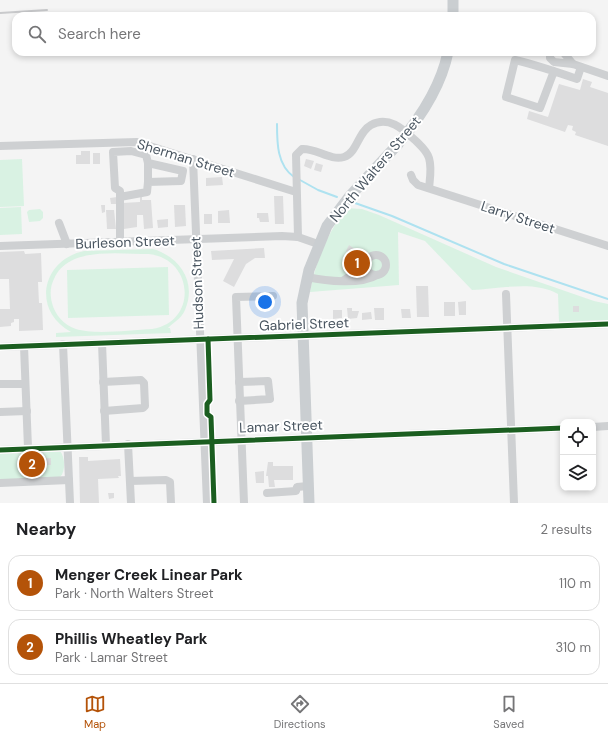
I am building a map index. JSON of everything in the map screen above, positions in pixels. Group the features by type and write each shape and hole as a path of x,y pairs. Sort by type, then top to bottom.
{"main road":[{"path":"452,12 453,0"},
{"name":"North Walters Street","path":"309,503 302,303 307,277 318,244 327,226 345,201 411,128 428,102 442,73 447,56"}],"street":[{"path":"550,56 554,62 577,66 608,76"},
{"path":"554,71 540,108 506,97 515,60 554,71 577,78 577,66 567,56"},
{"path":"318,244 298,237 296,155 299,150 307,148 335,158 346,156 350,153 366,128 378,122 386,122 403,129 428,154 431,168 429,188"},
{"name":"Sherman Street","path":"0,146 137,142 296,188"},
{"path":"120,197 147,192 148,163 146,155 131,151 113,152 115,188 120,191 120,197 120,243"},
{"name":"Hudson Street","path":"193,159 207,503"},
{"path":"148,163 182,170 182,178"},
{"name":"Larry Street","path":"412,175 413,180 418,185 608,246"},
{"path":"148,182 179,182 182,178 194,177"},
{"path":"59,223 67,244"},
{"name":"Burleson Street","path":"0,246 298,237"},
{"path":"307,277 319,280 344,281 370,279 383,272 386,266 382,257 373,256 368,259 366,265 344,281"},
{"path":"366,265 371,274 377,275"},
{"path":"506,294 514,503"},
{"path":"244,503 236,297 273,296"},
{"name":"Gabriel Street","path":"0,347 608,324"},
{"path":"102,343 106,445"},
{"path":"63,344 70,503"},
{"path":"24,346 28,448"},
{"path":"104,382 141,380 144,383 143,408 104,411"},
{"path":"239,382 268,381 270,399 239,401"},
{"path":"0,384 25,384"},
{"path":"0,412 26,411"},
{"path":"596,427 608,426"},
{"name":"Lamar Street","path":"0,450 560,428"},
{"path":"128,444 131,503"},
{"path":"0,483 69,480"},
{"path":"130,481 166,480 170,482 172,503"},
{"path":"267,493 296,491 297,487 308,486"}],"green space":[{"path":"22,159 24,206 0,207 0,160"},
{"path":"21,207 22,234 0,235 0,208"},
{"path":"346,208 362,209 379,215 496,267 594,301 608,304 608,320 559,322 558,294 538,287 516,286 472,290 425,241 398,232 399,285 310,292 315,269 323,248 333,228"},
{"path":"40,209 43,212 43,218 40,221 29,222 27,212 29,210"},
{"path":"153,249 163,253 178,264 184,272 187,281 189,290 188,300 182,315 168,328 170,328 171,333 56,337 56,333 71,332 58,323 50,311 46,299 47,287 51,275 59,264 70,256 84,251","holes":["109,253 149,254 164,258 175,267 182,278 185,291 183,304 177,315 167,324 152,329 93,332 76,329 68,325 55,312 51,297 52,285 61,268 71,261 96,254"]},
{"path":"168,267 169,315 68,318 67,270"},
{"path":"60,451 64,464 60,477 0,480 0,452"}],"building":[{"path":"583,79 592,82 590,87 608,93 608,146 575,135 576,132 572,130 573,126 568,125 565,132 527,119 529,111 548,117 559,84 580,90"},
{"path":"81,151 90,151 90,164 76,164 76,155 81,155"},
{"path":"93,153 100,153 100,164 93,164"},
{"path":"306,159 314,161 311,169 304,166"},
{"path":"316,163 323,165 321,172 314,170"},
{"path":"222,177 223,185 206,186 206,178"},
{"path":"140,196 142,196 142,200 151,200 153,228 144,229 143,215 137,215 137,227 124,229 122,203 140,202"},
{"path":"274,196 283,196 284,224 275,224"},
{"path":"117,197 117,204 111,204 110,198"},
{"path":"101,205 105,205 105,212 102,213"},
{"path":"174,205 185,205 186,226 175,227"},
{"path":"106,210 114,210 116,229 107,229"},
{"path":"229,210 230,223 218,223 218,211"},
{"path":"257,213 268,213 269,222 260,222 259,218 257,218"},
{"path":"204,214 212,214 212,224 204,224"},
{"path":"168,219 168,227 158,228 157,220"},
{"path":"349,245 359,252 356,257 346,251"},
{"path":"264,248 265,258 255,258 246,264 234,287 223,281 234,259 212,260 211,251"},
{"path":"24,251 25,254 41,253 42,282 38,282 39,303 42,303 43,330 19,331 19,319 14,319 11,326 0,327 0,309 10,309 9,279 0,279 0,252"},
{"path":"416,286 428,286 429,317 417,317"},
{"path":"466,301 466,315 459,315 458,302"},
{"path":"444,302 455,302 455,316 444,316"},
{"path":"573,306 579,306 579,312 573,312"},
{"path":"347,308 352,308 352,311 359,311 357,318 348,319"},
{"path":"374,308 384,308 384,320 375,320"},
{"path":"401,309 410,309 411,318 402,318"},
{"path":"333,310 342,310 342,318 333,319"},
{"path":"371,312 372,319 362,320 362,313"},
{"path":"79,457 88,457 88,461 120,459 121,476 118,476 119,478 98,479 99,503 80,503"},
{"path":"51,458 51,465 40,465 40,459"},
{"path":"268,462 273,462 273,466 293,466 293,480 274,480 275,487 269,487 268,476 266,476"},
{"path":"264,471 264,483 256,483 255,472"},
{"path":"108,493 114,493 114,498 109,499"}],"waterway":[{"path":"277,124 277,139 281,160 288,172 294,177"},
{"path":"300,180 318,190 337,197"},
{"path":"355,203 392,216 504,264 608,299"}],"railway":[{"path":"16,12 47,10"},
{"path":"0,13 12,12"}],"cycle path":[{"path":"0,347 608,324"},
{"path":"208,339 210,400 207,404 207,414 211,417 214,503"},
{"path":"0,450 560,428"}],"place":[{"name":"Menger Creek Linear Park","path":"357,263"},
{"name":"Phillis Wheatley Park","path":"32,464"}]}
